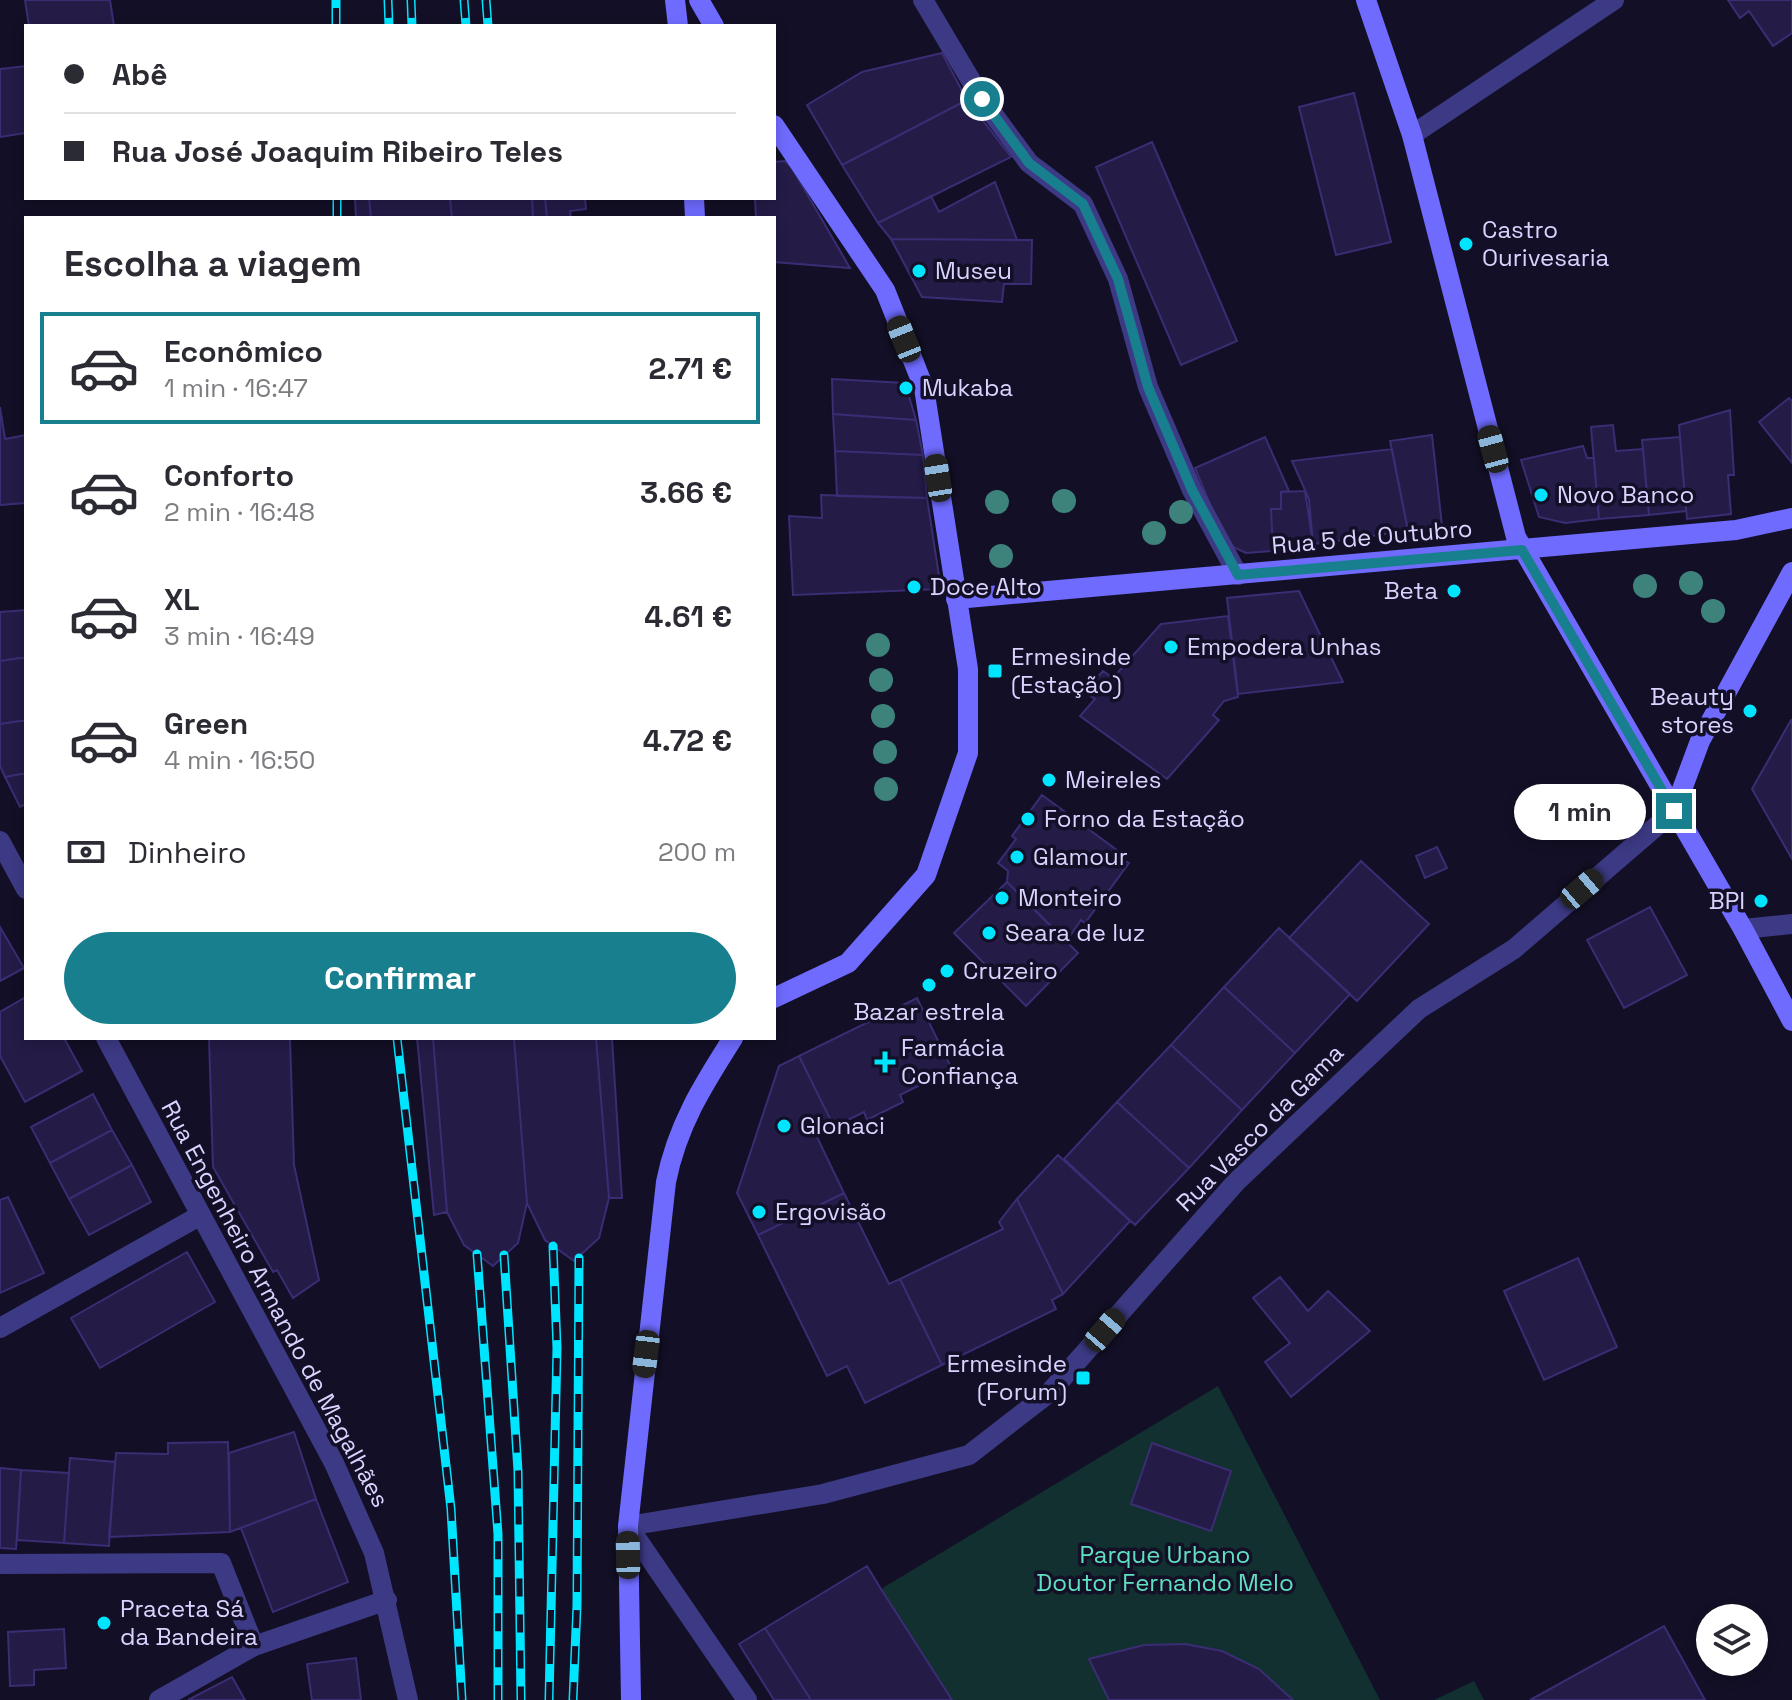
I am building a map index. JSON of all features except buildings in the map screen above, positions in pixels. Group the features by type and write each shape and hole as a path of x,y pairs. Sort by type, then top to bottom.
{"main road":[{"path":"675,0 678,24"},
{"path":"699,0 713,24"},
{"path":"1366,0 1412,135 1522,550 1743,929 1792,1021"},
{"path":"776,128 885,290 924,388 968,669 968,753 926,875 848,963 776,997"},
{"name":"Rua 5 de Outubro","path":"956,599 1736,530 1792,518"},
{"name":"Rua Vasco da Gama","path":"1674,811 1700,741 1792,572"},
{"path":"631,1700 628,1526 673,1147 688,1109 732,1040"}],"street":[{"path":"923,0 982,99 1029,163 1083,204 1118,279 1148,387 1192,490 1238,575"},
{"path":"1412,135 1614,0"},
{"name":"Rua Vasco da Gama","path":"628,1526 823,1494 969,1455 1050,1392 1236,1182 1419,1009 1514,949 1674,811"},
{"path":"0,841 24,886"},
{"path":"0,877 24,888"},
{"path":"1743,929 1792,924"},
{"name":"Rua Engenheiro Armando de Magalhães","path":"107,1040 334,1463 374,1553 408,1700"},
{"path":"0,1328 201,1215"},
{"path":"628,1526 747,1700"},
{"path":"0,1564 221,1563 254,1646"},
{"path":"159,1700 254,1646 387,1600"}],"green space":[{"name":"Parque Urbano Doutor Fernando Melo","path":"1218,1386 1380,1700 952,1700 881,1589"},
{"path":"1474,1681 1484,1700 1434,1700"}],"railway":[{"path":"336,0 336,24"},
{"path":"388,0 389,24"},
{"path":"411,0 412,24"},
{"path":"464,0 466,24"},
{"path":"486,0 488,24"},
{"path":"337,200 337,216"},
{"path":"397,1040 451,1509 462,1700"},
{"path":"549,1700 557,1348 553,1246"},
{"path":"477,1254 498,1534 498,1700"},
{"path":"504,1255 518,1471 521,1700"},
{"path":"573,1700 577,1605 579,1258"}],"place":[{"name":"Castro Ourivesaria","path":"1466,244"},
{"name":"Museu","path":"919,271"},
{"name":"Mukaba","path":"906,388"},
{"name":"Novo Banco","path":"1541,495"},
{"name":"Doce Alto","path":"914,587"},
{"name":"Beta","path":"1454,591"},
{"name":"Empodera Unhas","path":"1171,647"},
{"name":"Ermesinde (Estação)","path":"995,671"},
{"name":"Beauty stores","path":"1750,711"},
{"name":"Meireles","path":"1049,780"},
{"name":"Forno da Estação","path":"1028,819"},
{"name":"Glamour","path":"1017,857"},
{"name":"Monteiro","path":"1002,898"},
{"name":"BPI","path":"1761,901"},
{"name":"Seara de luz","path":"989,933"},
{"name":"Cruzeiro","path":"947,971"},
{"name":"Bazar estrela","path":"929,985"},
{"name":"Farmácia Confiança","path":"885,1062"},
{"name":"Glonaci","path":"784,1126"},
{"name":"Ergovisão","path":"759,1212"},
{"name":"Ermesinde (Forum)","path":"1083,1378"},
{"name":"Praceta Sá da Bandeira","path":"104,1623"}],"route":[{"path":"982,99 1029,163 1083,204 1118,279 1148,387 1192,490 1238,575 1522,550 1674,811"}]}
